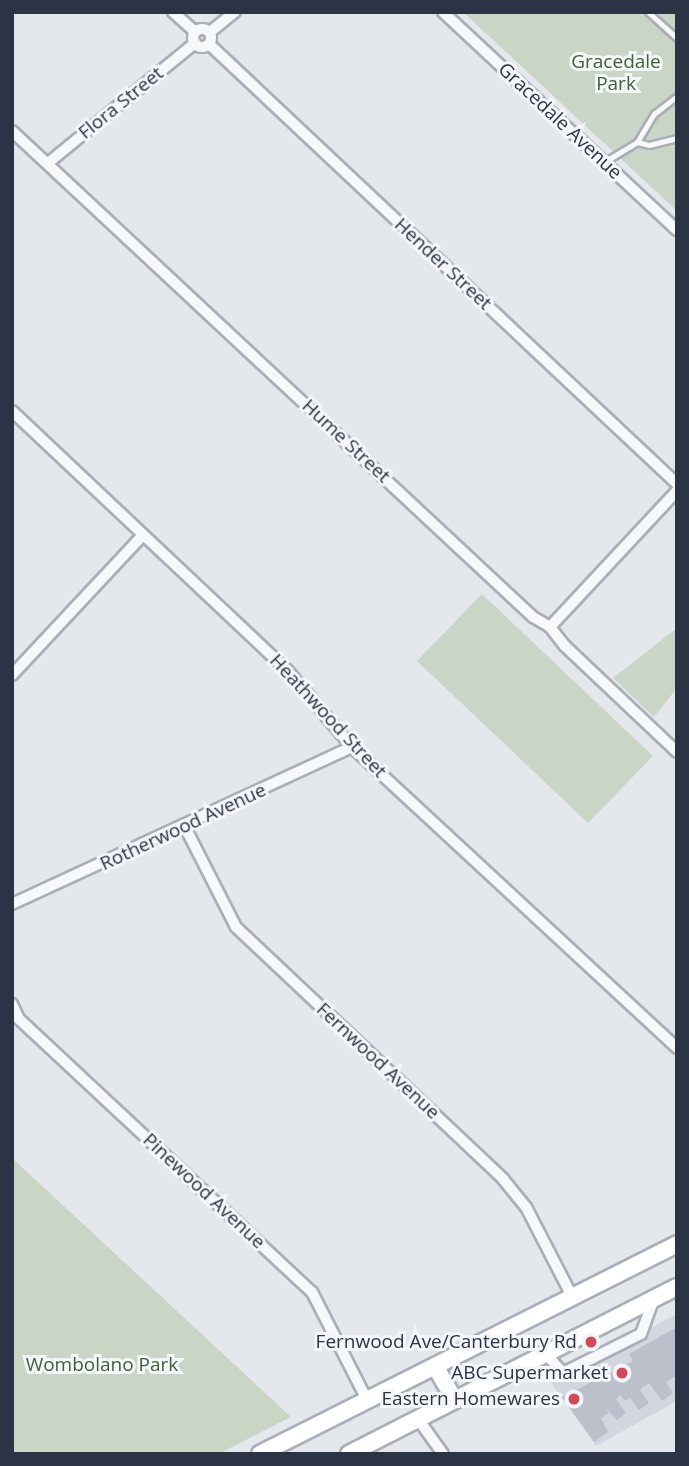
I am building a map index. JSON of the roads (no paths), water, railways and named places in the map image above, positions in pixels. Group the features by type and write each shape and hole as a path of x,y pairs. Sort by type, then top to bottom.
{"main road":[{"path":"260,1454 572,1296 675,1248"},
{"path":"349,1454 545,1353 667,1295"},
{"path":"435,1366 455,1400"}],"street":[{"path":"173,12 202,47 235,12"},
{"name":"Gracedale Avenue","path":"443,12 677,230"},
{"path":"195,38 202,29 209,38"},
{"name":"Flora Street","path":"48,163 195,38"},
{"name":"Hender Street","path":"209,38 677,484"},
{"name":"Hume Street","path":"12,131 533,617 550,627 565,646 677,752"},
{"name":"Heathwood Street","path":"12,411 128,519 141,537 163,552 288,671 352,747 677,1048"},
{"path":"550,627 677,491"},
{"path":"12,675 141,537"},
{"name":"Rotherwood Avenue","path":"12,904 185,827 352,747"},
{"name":"Fernwood Avenue","path":"185,827 236,927 503,1179 526,1207 572,1296"},
{"name":"Pinewood Avenue","path":"12,1004 19,1019 312,1292 367,1400"},
{"path":"545,1353 563,1373 641,1334 667,1295"},
{"path":"418,1419 443,1454"}],"lane":[{"path":"648,12 677,38"},
{"path":"604,162 637,142 654,114 677,96"},
{"path":"637,142 649,145 677,138"}],"place":[{"name":"Fernwood Ave/Canterbury Rd","path":"591,1342"},
{"name":"ABC Supermarket","path":"622,1373"},
{"name":"Eastern Homewares","path":"574,1399"}],"park label":[{"name":"Gracedale Park","path":"616,73"},
{"name":"Wombolano Park","path":"102,1365"}]}
